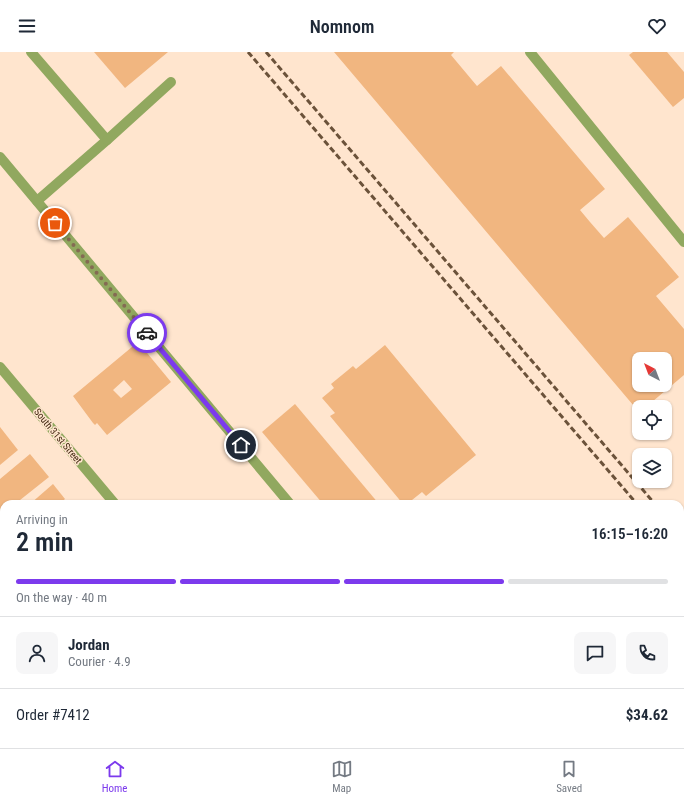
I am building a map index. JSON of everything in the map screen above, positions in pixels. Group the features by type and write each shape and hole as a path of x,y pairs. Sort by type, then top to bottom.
{"street":[{"path":"31,52 107,140"},
{"path":"530,52 684,242"},
{"path":"37,202 171,82"},
{"path":"0,157 287,500"},
{"name":"South 31st Street","path":"0,367 112,500"}],"building":[{"path":"94,52 168,52 125,88"},
{"path":"334,52 454,52 451,55 477,86 501,66 605,189 580,210 590,222 604,238 628,217 679,277 656,296 684,329 684,375 672,385 672,352 632,352 632,392 664,392 654,400 632,400 632,404"},
{"path":"633,52 667,52 684,72 684,98 673,107 629,55"},
{"path":"138,342 171,382 107,435 97,423 95,425 93,423 73,396","holes":["124,380 132,389 121,398 113,390"]},
{"path":"385,345 476,455 426,496 422,492 412,500 400,500 330,416 335,413 322,398 334,388 331,384 353,366 356,369"},
{"path":"295,404 376,500 320,500 262,432"},
{"path":"0,427 18,450 0,465"},
{"path":"30,454 49,477 20,500 0,500 0,479"},
{"path":"53,484 65,499 64,500 35,500"}],"railway":[{"path":"248,52 634,500"},
{"path":"266,52 652,500"}],"way so far":[{"path":"55,223 147,333"}],"route":[{"path":"147,333 241,445"}]}
